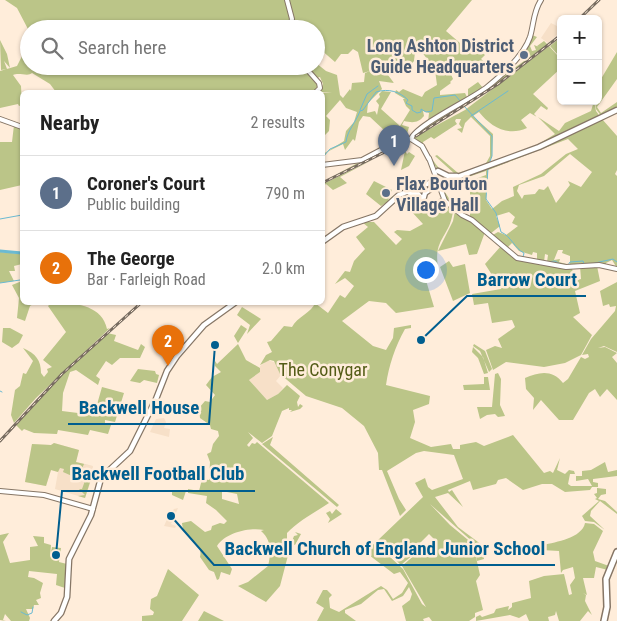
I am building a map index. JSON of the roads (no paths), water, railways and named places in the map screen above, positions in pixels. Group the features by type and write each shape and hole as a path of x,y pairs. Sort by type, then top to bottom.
{"highway":[{"path":"604,621 607,607 606,579 617,552"}],"main road":[{"path":"287,0 292,20"},
{"path":"325,165 362,160 396,142 411,139 420,129 482,90 501,73 527,42 534,16 541,0"},
{"path":"312,75 320,83 318,90"},
{"path":"396,197 409,193 437,177 453,177 474,172 546,144 617,109"},
{"path":"0,119 20,126"},
{"path":"411,139 422,146 437,177 443,200 518,258 555,263 566,267 599,266 617,269"},
{"path":"325,240 343,226 376,216 396,197 437,177 474,172"},
{"path":"424,203 425,193 437,177"},
{"path":"409,193 418,194 424,203 432,207 443,200"},
{"path":"54,621 65,603 68,590 68,562 93,509 101,478 121,460 133,445 156,399 167,371 197,333 232,305"},
{"path":"0,491 44,494 93,509"}],"waterway":[{"path":"360,110 367,94 378,86"},
{"path":"325,155 330,149 346,142 360,111 363,110 376,92 385,90 398,93 408,100 406,103 412,106 412,110 417,113 421,112 421,109 426,112 432,111 434,98 455,95 461,102"},
{"path":"471,116 508,91"},
{"path":"463,105 492,136 492,156 489,164"},
{"path":"488,168 486,199 496,213 501,232 508,236 518,249 524,253 523,257"},
{"path":"0,219 20,215"},
{"path":"0,251 20,253"},
{"path":"595,263 613,259 617,262"},
{"path":"548,262 555,261 562,265"},
{"path":"568,265 570,262 583,261 584,264"},
{"path":"0,283 20,280"},
{"path":"21,612 27,615 32,613 33,607"}],"railway":[{"path":"583,15 599,0"},
{"path":"416,136 498,84 557,38"},
{"path":"325,182 403,143"},
{"path":"0,441 62,374 139,305"}],"place":[{"name":"Long Ashton District Guide Headquarters","path":"524,55"},
{"name":"Coroner's Court","path":"394,166"},
{"name":"Flax Bourton Village Hall","path":"386,193"},
{"name":"Barrow Court","path":"421,340"},
{"name":"Backwell House","path":"215,345"},
{"name":"The George","path":"168,366"},
{"name":"Backwell Church of England Junior School","path":"171,516"},
{"name":"Backwell Football Club","path":"56,555"}],"park label":[{"name":"The Conygar","path":"323,369"}]}
